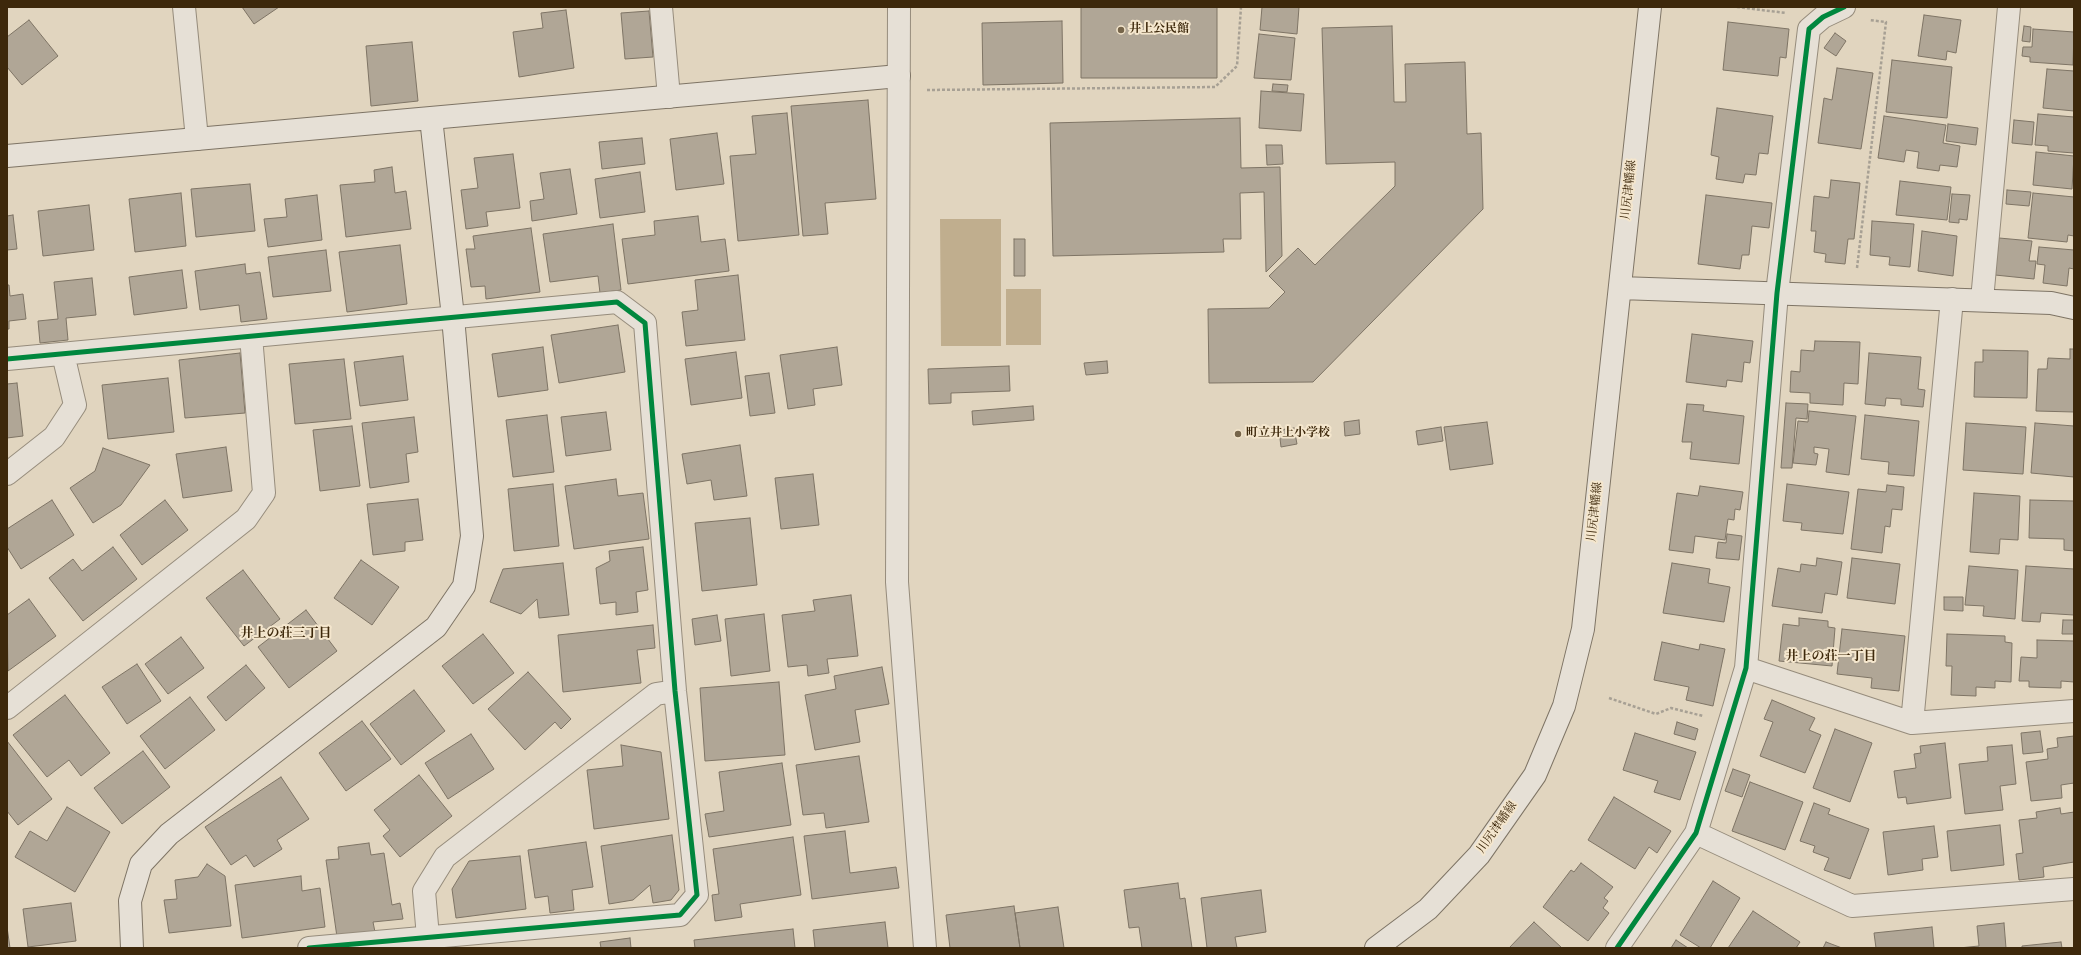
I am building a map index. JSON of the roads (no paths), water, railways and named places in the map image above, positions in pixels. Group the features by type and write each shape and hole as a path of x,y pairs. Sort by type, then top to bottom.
{"street":[{"path":"184,7 197,139"},
{"path":"661,7 669,97"},
{"path":"899,7 897,582 925,948"},
{"name":"川尻津幡線","path":"1376,948 1428,909 1479,855 1535,775 1564,706 1583,629 1650,7"},
{"path":"1617,948 1696,833 1746,668 1777,293 1809,29 1823,17 1844,7"},
{"path":"1982,300 2009,7"},
{"path":"7,156 669,97 899,83"},
{"path":"132,948 130,901 141,864 164,839 436,627 464,586 472,536 453,318 431,118"},
{"path":"1620,288 2051,303 2074,308"},
{"path":"1912,723 1952,300"},
{"path":"7,359 617,302 646,323 674,691 697,895 680,915 308,948"},
{"path":"7,708 246,519 264,493 251,336"},
{"path":"7,474 54,437 75,405 63,354"},
{"path":"1746,668 1912,723 2074,711"},
{"path":"428,937 424,891 445,857 656,694 674,691"},
{"path":"1696,833 1852,906 2074,889"}],"place":[{"name":"井上公民館","path":"1121,30"},
{"name":"町立井上小学校","path":"1238,434"}],"district":[{"name":"井上の荘三丁目","path":"286,635"},
{"name":"井上の荘一丁目","path":"1831,658"}]}
